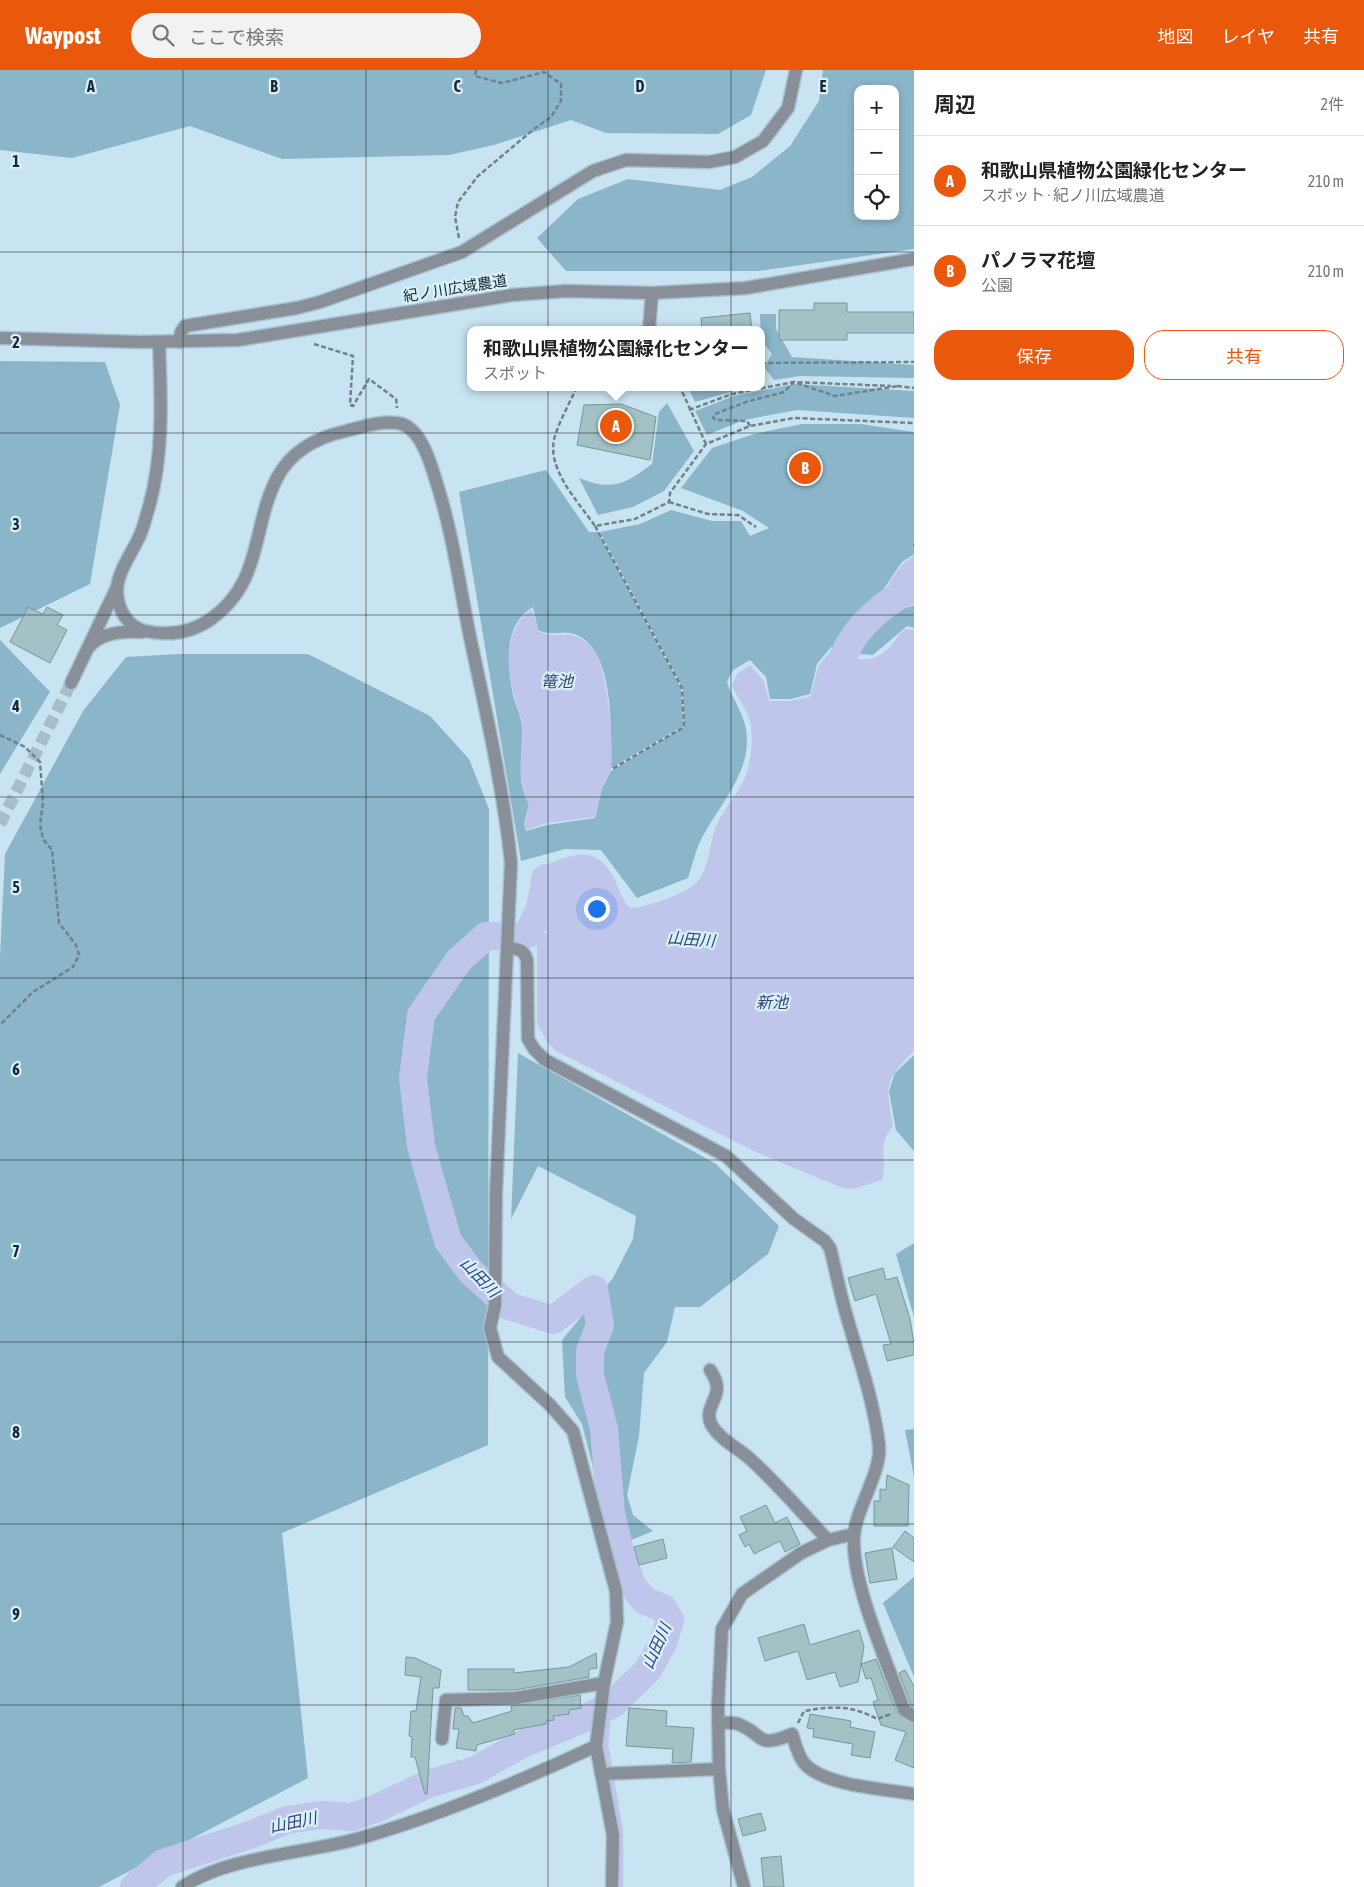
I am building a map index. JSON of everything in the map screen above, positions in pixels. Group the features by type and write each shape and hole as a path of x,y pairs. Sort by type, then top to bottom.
{"street":[{"path":"180,342 181,332 185,326 297,308 320,302 462,252 593,171 626,160 709,162 735,157 763,141 788,108 796,70"},
{"name":"紀ノ川広域農道","path":"0,338 180,342 252,338 512,295 566,291 652,293 746,288 914,258"},
{"path":"649,326 652,293"},
{"path":"71,683 140,534 156,475 162,406 159,342"},
{"path":"86,651 99,638 129,632 175,633 196,628 219,613 236,597 247,576 272,491 278,477 294,456 305,447 329,435 398,423 411,429 416,436 436,480 480,686 505,817 511,863 496,1192 495,1306 490,1328 498,1357 550,1405 573,1431 616,1591 617,1622 604,1683 596,1746 613,1835 612,1887"},
{"path":"118,584 119,603 128,622 140,630 152,632"},
{"path":"508,948 521,949 528,960 527,1030 534,1049 545,1060 726,1156 794,1219 825,1241 830,1248 846,1315 864,1372 879,1448 870,1485 854,1534 854,1553 870,1615 909,1713"},
{"path":"710,1370 718,1381 718,1392 711,1408 710,1422 720,1436 748,1458 828,1540"},
{"path":"744,1887 723,1810 719,1769 718,1723 722,1629 742,1594 801,1553 828,1540 854,1534"},
{"path":"442,1739 446,1700 516,1698 604,1683"},
{"path":"718,1723 738,1724 762,1741 777,1741 792,1734 803,1762 817,1774 840,1781 914,1794"},
{"path":"182,1887 192,1880 235,1865 363,1838 450,1809 596,1746"},
{"path":"601,1774 719,1769"}],"path":[{"path":"462,252 455,217 458,202 478,176 551,117 561,102 561,84 544,72 502,83 475,76 476,70"},
{"path":"314,344 353,356 350,405 353,406 369,379 396,399 397,408"},
{"path":"765,363 914,362"},
{"path":"794,382 836,396 898,386"},
{"path":"750,426 747,421 716,420 713,418 715,414 746,402 784,392 794,382"},
{"path":"765,388 794,382 914,388"},
{"path":"575,391 554,437 554,457 562,477 595,526 682,688 684,727 612,769"},
{"path":"682,391 706,444"},
{"path":"689,410 732,394 748,391"},
{"path":"670,502 670,492 706,444 750,426 794,418 914,423"},
{"path":"595,526 635,519 670,502 708,514 738,515 756,527"},
{"path":"0,735 26,747 40,762 43,802 40,826 43,839 52,850 59,923 76,945 79,955 73,967 34,992 0,1024"},
{"path":"792,1734 804,1711 824,1707 859,1710 877,1719 909,1713"}],"shaded area":[{"path":"0,70 766,70 751,115 718,134 606,133 571,120 494,145 449,155 282,159 190,126 72,158 0,150"},
{"path":"823,70 914,70 914,249 759,271 566,271 537,238 578,199 628,179 720,190 752,177 790,146 819,101"},
{"path":"760,314 776,314 776,329 792,357 914,365 914,378 800,376 774,380 765,368 772,354 765,345 765,326 760,326"},
{"path":"0,361 105,362 120,405 90,584 0,628"},
{"path":"795,384 914,391 914,418 797,410 744,420 707,435 695,411 734,396"},
{"path":"690,391 734,391 695,402"},
{"path":"667,403 694,451 664,491 633,507 598,515 579,478 600,484 617,484 633,477 652,464 659,412"},
{"path":"802,424 861,424 914,432 914,554 902,562 842,650 831,647 817,664 810,694 791,699 770,699 766,677 750,660 733,670 727,682 746,729 747,744 745,758 741,772 701,839 688,878 637,898 601,850 565,849 521,861 459,492 546,470 589,532 598,532 681,688 683,726 611,768 610,715 605,677 599,660 591,646 574,634 548,633 538,630 533,607 523,614 516,624 510,646 509,671 513,695 522,725 521,777 522,786 529,804 524,824 526,831 547,825 595,818 602,788 611,771 684,727 683,688 600,532 640,524 671,510 712,521 741,521 750,536 769,528 743,511 681,488 712,448 754,434"},
{"path":"914,605 914,628 907,626 873,655 860,654 854,650 865,632 898,611"},
{"path":"0,640 50,692 0,774"},
{"path":"179,654 308,654 430,716 469,759 489,809 488,1445 282,1533 308,1778 99,1887 0,1887 0,957 5,854 83,711 126,657"},
{"path":"518,1053 716,1164 779,1226 768,1254 700,1307 675,1307 667,1342 644,1373 639,1436 627,1495 633,1515 653,1531 631,1540 630,1556 616,1559 582,1424 565,1397 562,1340 613,1278 633,1239 636,1216 538,1166 511,1219"},
{"path":"914,1055 914,1151 896,1130 889,1091 895,1073"},
{"path":"914,1243 914,1317 896,1254"},
{"path":"914,1429 914,1477 905,1430"},
{"path":"914,1577 914,1677 883,1603"}],"water":[{"path":"914,555 914,600 905,602 889,583 902,565"},
{"name":"篭池","path":"532,609 538,631 551,635 577,637 591,646 597,655 606,686 612,757 611,769 602,787 594,817 547,823 526,830 525,824 529,804 522,785 521,776 522,724 512,687 509,662 512,638 516,627"},
{"name":"新池","path":"905,629 914,630 914,1051 897,1070 889,1084 888,1092 893,1126 885,1140 882,1180 856,1188 845,1189 756,1152 556,1051 548,1043 537,1024 537,944 540,934 546,933 554,892 551,887 534,886 530,883 533,870 568,857 589,855 598,859 607,867 630,908 663,900 681,893 694,885 705,868 717,824 741,786 748,769 752,738 751,727 746,711 732,686 737,674 750,665 764,681 769,701 790,701 810,697 819,665 832,650 855,658 869,659 890,647"}],"building":[{"path":"814,303 847,303 847,312 914,312 914,333 847,333 847,340 779,340 779,310 814,310"},
{"path":"750,313 752,326 702,326 701,318"},
{"path":"621,404 656,417 650,460 577,445 584,405"},
{"path":"28,607 43,614 47,607 63,615 57,625 67,630 50,663 10,642"},
{"path":"883,1268 886,1280 897,1277 910,1319 914,1344 914,1355 887,1361 883,1345 891,1344 876,1294 855,1301 848,1278"},
{"path":"887,1475 909,1485 908,1526 874,1526 874,1501 880,1501 880,1489 886,1490"},
{"path":"766,1505 775,1523 787,1517 800,1544 785,1552 780,1541 754,1554 749,1544 745,1547 739,1535 747,1531 740,1517"},
{"path":"905,1531 914,1538 914,1562 893,1547"},
{"path":"663,1539 667,1558 639,1565 634,1547"},
{"path":"892,1548 897,1579 870,1583 865,1553"},
{"path":"804,1624 810,1645 859,1630 864,1647 858,1682 840,1687 835,1672 807,1680 798,1651 765,1661 758,1638"},
{"path":"596,1653 597,1668 589,1669 589,1677 515,1690 468,1690 468,1669 514,1669 514,1673 569,1667"},
{"path":"406,1657 415,1658 441,1670 439,1688 433,1688 427,1794 425,1794 415,1757 411,1757 412,1737 409,1736 411,1711 416,1711 421,1677 405,1675"},
{"path":"876,1659 897,1713 914,1724 914,1768 895,1760 906,1732 881,1725 873,1702 878,1700 871,1678 866,1679 861,1664"},
{"path":"905,1670 914,1686 914,1707 911,1705 899,1673"},
{"path":"580,1695 581,1708 569,1710 569,1714 553,1716 554,1720 546,1721 546,1724 513,1730 515,1734 477,1745 476,1751 456,1748 459,1729 453,1729 455,1708 461,1708 464,1716 468,1716 473,1723 512,1711 511,1706"},
{"path":"629,1708 667,1711 666,1726 694,1728 691,1762 672,1763 673,1749 626,1746"},
{"path":"810,1714 851,1721 850,1727 875,1732 870,1758 851,1755 853,1744 813,1737 814,1729 807,1728"},
{"path":"761,1813 766,1830 743,1836 738,1819"},
{"path":"781,1856 784,1887 764,1887 761,1858"}],"waterway":[{"name":"山田川","path":"840,692 845,653 857,633 884,606 914,588"},
{"name":"山田川","path":"134,1887 163,1863 250,1835 287,1820 321,1815 352,1817 375,1809 428,1784 476,1770 520,1745 585,1718 613,1704 648,1670 663,1643 670,1620 663,1608 645,1601 632,1585 621,1555 611,1513 604,1429 590,1375 590,1351 600,1325 594,1289 553,1320 509,1306 471,1272 448,1241 421,1146 413,1078 421,1015 459,960 486,936 518,937 528,934 540,908 546,878 563,883 572,891"},
{"path":"621,1887 621,1832 606,1745 608,1719 664,1663 676,1634 666,1631"}],"tunnel":[{"path":"0,824 71,683"}],"place":[{"name":"和歌山県植物公園緑化センター","path":"616,426"},
{"name":"パノラマ花壇","path":"805,468"}]}
